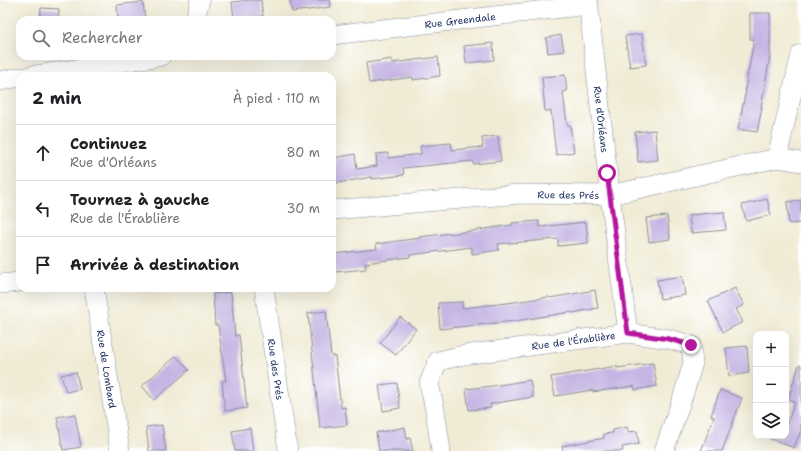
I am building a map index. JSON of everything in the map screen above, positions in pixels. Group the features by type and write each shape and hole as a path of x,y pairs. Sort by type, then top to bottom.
{"street":[{"path":"196,16 200,0"},
{"name":"Rue Greendale","path":"336,34 588,2"},
{"name":"Rue d'Orléans","path":"588,2 628,333"},
{"path":"777,158 801,54"},
{"path":"56,72 135,60"},
{"path":"0,80 16,78"},
{"name":"Rue des Prés","path":"336,210 519,194 610,194 777,158 801,162"},
{"path":"0,284 16,282"},
{"name":"Rue de Lombard","path":"95,292 120,451"},
{"name":"Rue des Prés","path":"265,292 288,451"},
{"name":"Rue de l'Érablière","path":"441,451 435,410 429,383 438,361 464,355 628,333 669,339 691,345 693,363 664,451"}],"building":[{"path":"261,0 263,16 234,16 232,2"},
{"path":"290,0 330,0 331,7 292,12"},
{"path":"143,2 145,16 118,16 117,5"},
{"path":"41,8 59,9 58,16 40,16"},
{"path":"750,13 770,13 770,56 757,132 738,129 754,39 750,39"},
{"path":"642,34 646,65 630,67 625,36"},
{"path":"561,35 564,51 548,53 546,38"},
{"path":"493,43 494,60 466,63 464,46"},
{"path":"438,57 440,76 413,80 413,77 369,83 366,63 392,59 392,63"},
{"path":"565,75 567,91 563,92 567,125 570,125 574,152 556,155 551,111 545,111 542,77"},
{"path":"655,130 658,160 638,162 635,132"},
{"path":"498,136 501,161 473,164 472,161 403,168 404,175 372,179 372,177 336,183 336,158 355,154 357,169 377,166 376,154 388,153 388,158 421,154 420,146 451,143 452,150 483,147 482,138"},
{"path":"767,199 771,215 746,221 742,205"},
{"path":"801,200 801,223 789,224 787,202"},
{"path":"724,212 726,230 691,233 689,215"},
{"path":"667,216 670,239 649,242 646,218"},
{"path":"539,221 539,227 586,222 588,243 558,246 558,239 498,244 499,250 472,254 472,247 410,255 410,257 365,263 366,269 336,272 336,254 377,249 376,244 512,225 512,223"},
{"path":"682,276 685,295 660,299 657,280"},
{"path":"735,288 744,305 736,309 743,322 723,332 708,301"},
{"path":"595,290 598,308 515,321 440,329 438,303 462,302 462,308 550,298"},
{"path":"231,292 235,336 239,335 247,408 225,411 222,381 226,381 218,325 215,325 213,294"},
{"path":"326,311 331,356 335,356 341,408 345,407 347,425 320,428 308,313"},
{"path":"400,317 416,329 396,355 380,343"},
{"path":"747,346 749,373 729,376 726,348"},
{"path":"176,356 189,370 154,400 142,386"},
{"path":"653,363 657,386 635,390 634,386 593,392 593,390 555,396 551,377 617,366 617,368"},
{"path":"799,365 801,365 801,431 794,448 771,439 789,439 789,418 795,402 789,399"},
{"path":"76,372 80,389 66,392 61,375"},
{"path":"530,380 533,397 490,404 491,408 469,410 466,389"},
{"path":"397,383 400,408 383,411 379,385"},
{"path":"720,390 742,398 722,451 701,451 714,417 711,416"},
{"path":"75,414 81,447 63,450 57,417"},
{"path":"162,425 166,451 149,451 146,427"},
{"path":"405,427 407,439 410,438 413,451 379,451 376,433"},
{"path":"627,427 628,432 637,431 639,444 622,447 623,451 563,451 562,446 604,438 604,434 613,433 613,430"},
{"path":"250,428 253,451 235,451 232,431"}],"route":[{"path":"607,173 628,333 669,339 691,345"}]}
